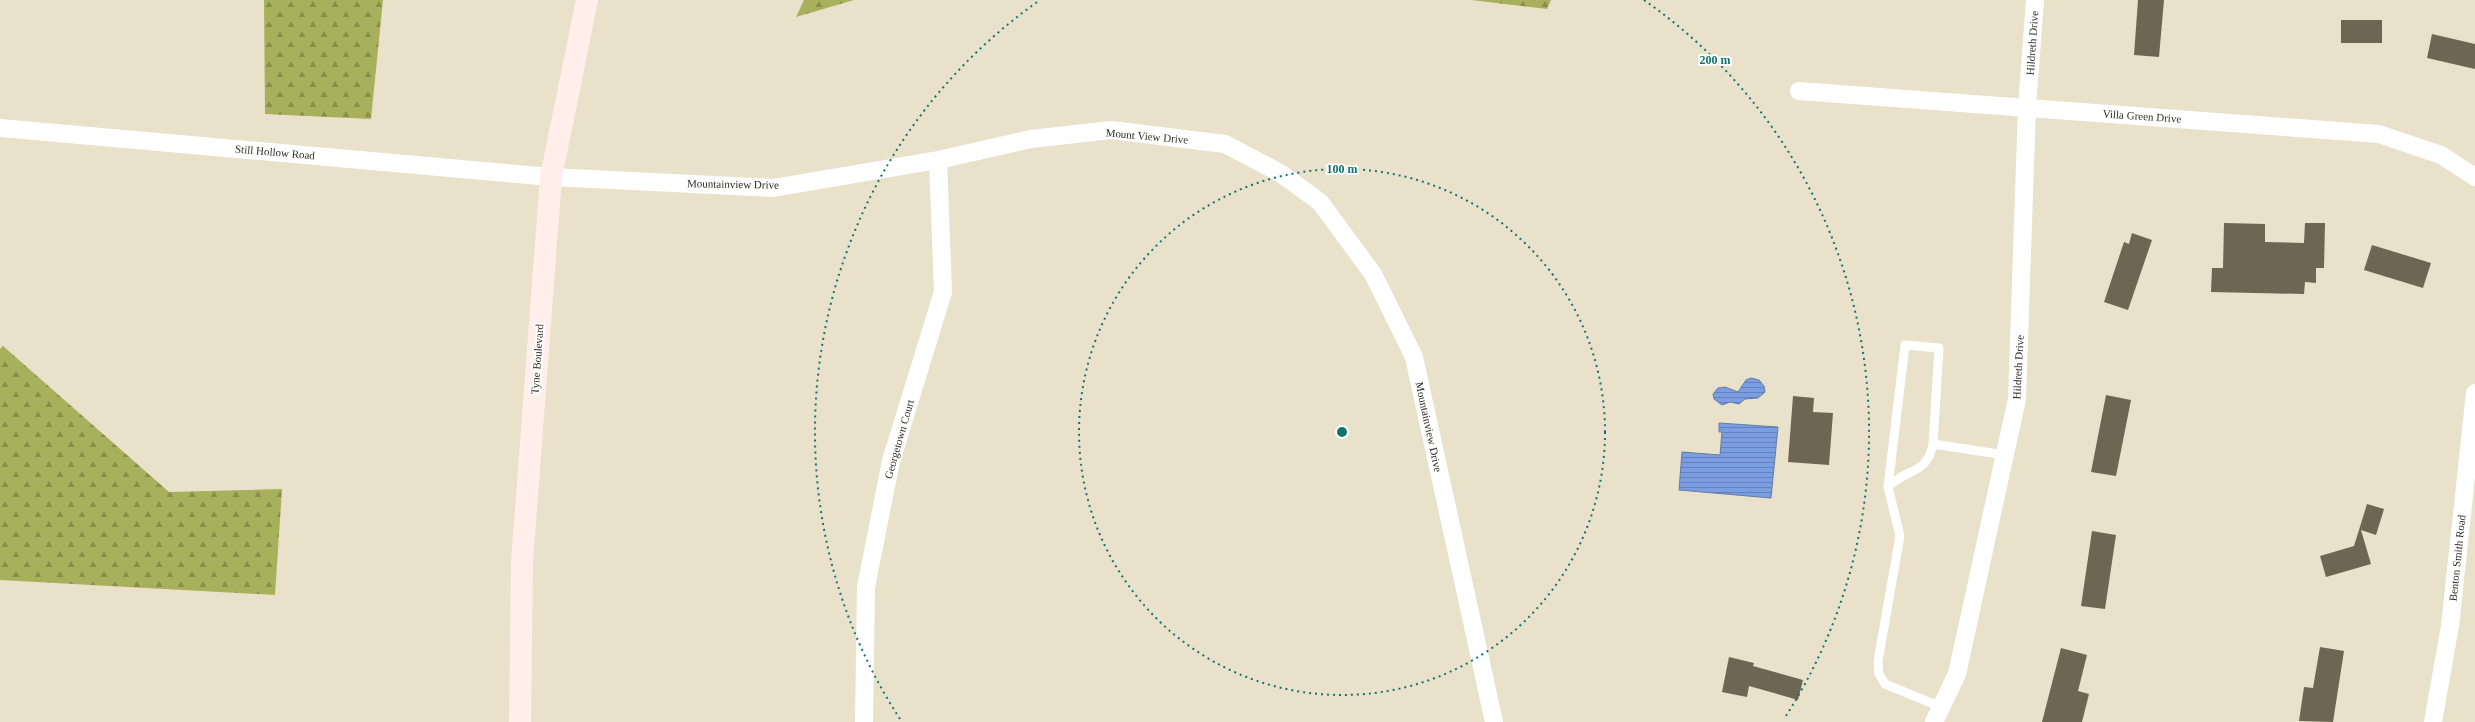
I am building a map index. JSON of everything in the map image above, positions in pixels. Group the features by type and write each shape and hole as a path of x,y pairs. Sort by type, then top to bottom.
{"street":[{"name":"Tyne Boulevard","path":"520,722 522,562 551,176 587,0"},
{"name":"Hildreth Drive","path":"1938,715 1957,674 2017,399 2027,107 2035,0"},
{"name":"Villa Green Drive","path":"1798,91 2379,134 2441,155 2475,177"},
{"name":"Mount View Drive","path":"938,160 1031,139 1111,130 1225,144 1280,173"},
{"name":"Still Hollow Road","path":"1,133 551,176"},
{"name":"Mountainview Drive","path":"551,176 773,188 938,160"},
{"name":"Georgetown Court","path":"864,722 866,587 891,461 943,292 938,160"},
{"name":"Mountainview Drive","path":"1280,173 1320,202 1373,274 1414,357 1494,722"},
{"name":"Benton Smith Road","path":"2432,722 2450,626 2475,393"}],"lane":[{"path":"1888,487 1894,481 1922,466 1931,458 1938,348 1904,345 1888,487 1900,536 1878,661 1879,674 1885,684 1938,715"},
{"path":"1933,444 2005,455"}],"green space":[{"path":"264,0 383,0 371,119 265,114"},
{"path":"804,0 854,0 796,17"},
{"path":"1471,0 1551,0 1547,9"},
{"path":"3,346 169,492 282,489 275,595 0,580 0,349"}],"water":[{"path":"1751,378 1759,380 1764,386 1765,392 1758,398 1745,399 1739,404 1730,402 1722,405 1714,399 1713,394 1718,388 1725,387 1738,392 1746,380"},
{"path":"1719,423 1778,427 1771,498 1679,490 1682,452 1720,455 1722,432 1719,432"}],"building":[{"path":"2138,0 2164,0 2159,57 2134,55"},
{"path":"2341,20 2382,20 2382,43 2341,43"},
{"path":"2432,34 2475,44 2475,69 2427,58"},
{"path":"2224,223 2265,224 2265,242 2304,243 2305,223 2325,223 2324,268 2316,268 2316,283 2305,282 2304,294 2211,292 2212,268 2223,268"},
{"path":"2132,233 2152,240 2128,310 2104,302 2124,242 2129,244"},
{"path":"2372,245 2431,263 2423,288 2364,270"},
{"path":"2106,395 2131,400 2116,476 2091,472"},
{"path":"1793,396 1814,398 1813,412 1833,413 1829,465 1788,462"},
{"path":"2367,504 2384,509 2376,535 2361,530 2371,564 2326,577 2320,556 2354,546"},
{"path":"2092,531 2116,535 2105,609 2081,606"},
{"path":"2320,647 2344,651 2333,722 2299,721 2304,687 2313,688"},
{"path":"2061,648 2087,655 2078,691 2089,694 2082,722 2042,722"},
{"path":"1729,657 1754,663 1753,666 1803,680 1798,700 1749,686 1747,697 1722,692"}]}
